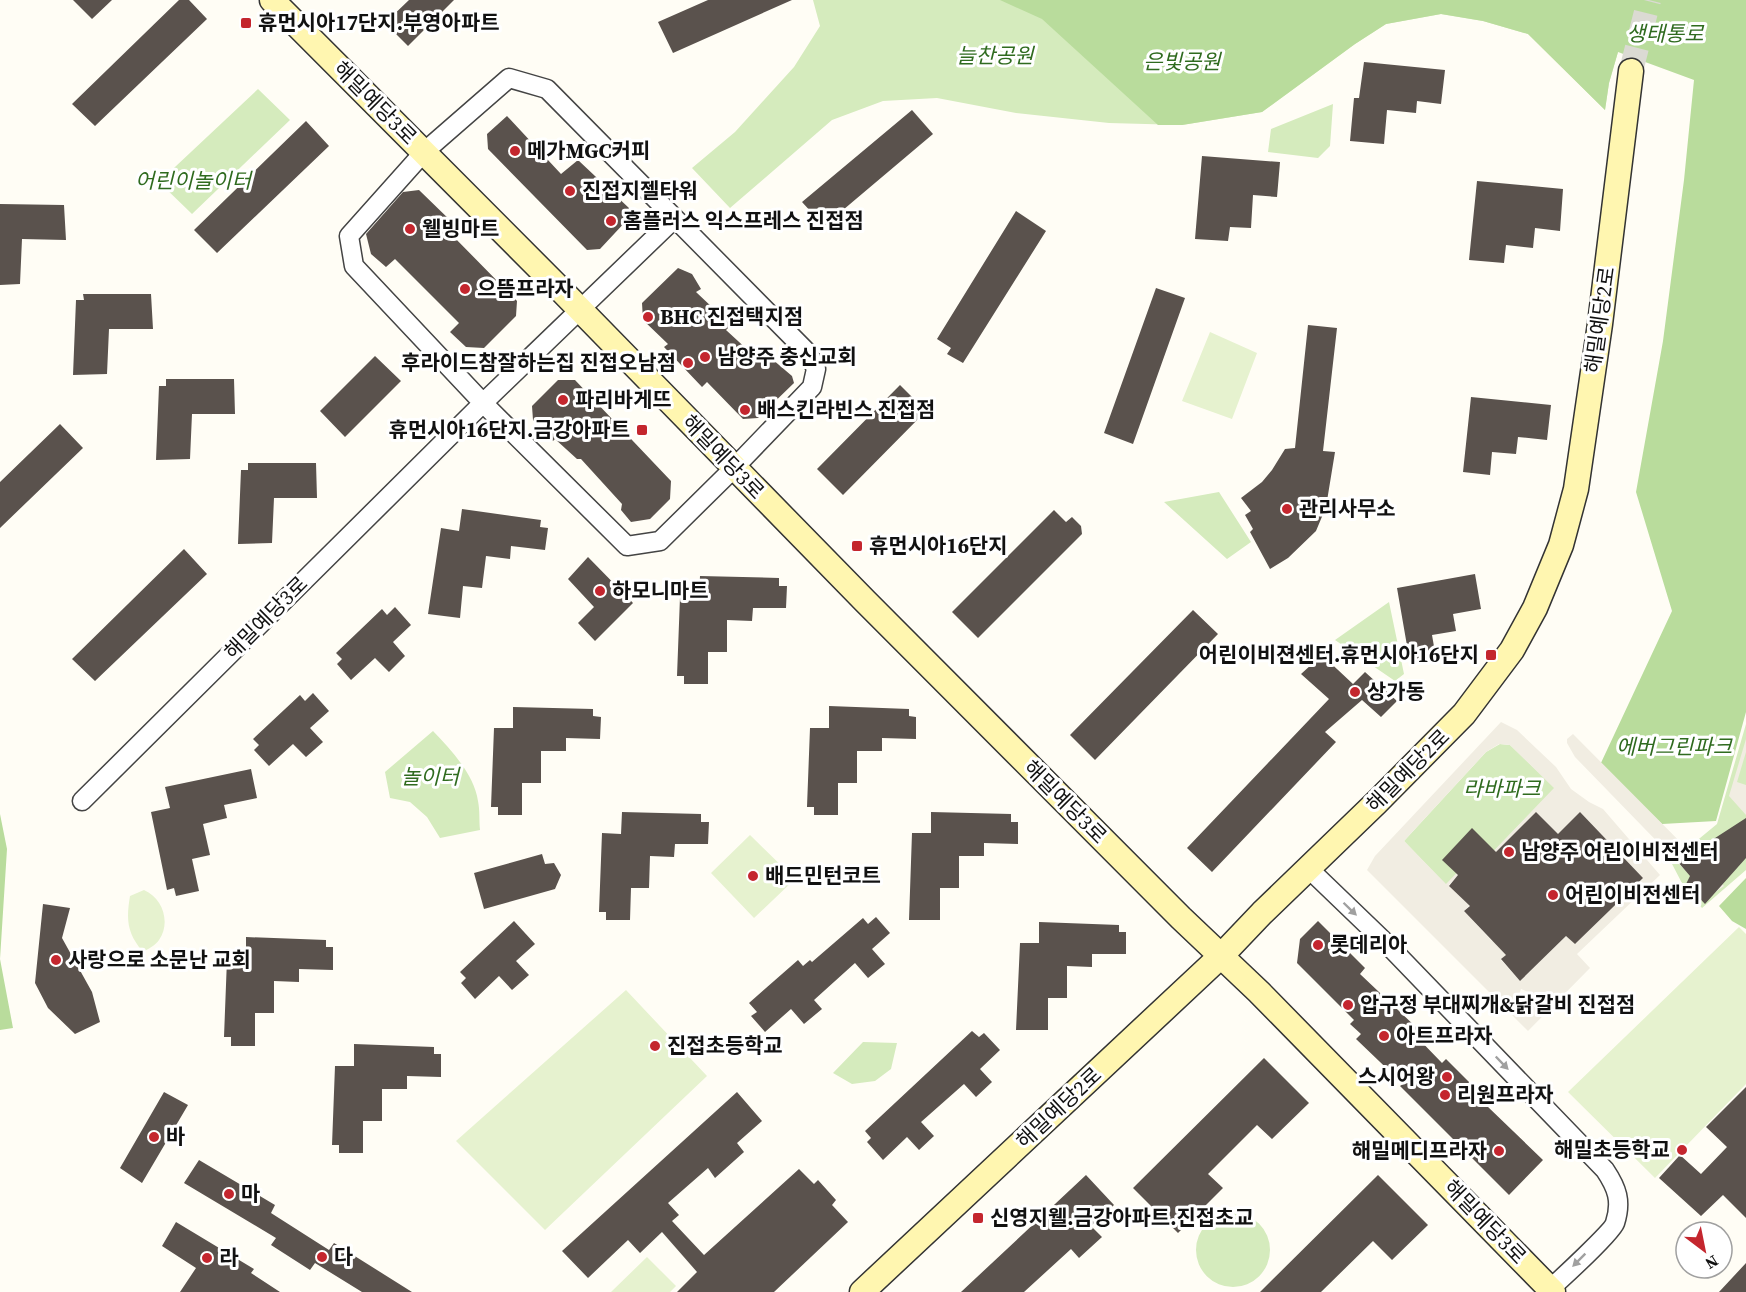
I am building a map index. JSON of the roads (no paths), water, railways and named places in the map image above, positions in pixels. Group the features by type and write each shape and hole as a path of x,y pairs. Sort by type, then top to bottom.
{"street":[{"name":"해밀예당3로","path":"272,0 580,310 734,469 1181,918 1221,955 1552,1291"},
{"name":"해밀예당2로","path":"862,1292 1221,955 1464,714 1512,650 1534,608 1560,545 1576,489 1600,324 1631,71"},
{"path":"509,78 547,89 809,354 816,369 812,387 734,469 660,541 627,546 483,403 354,266 349,236 424,152 509,78"},
{"path":"580,310 674,219"},
{"name":"해밀예당3로","path":"82,801 483,403 580,310"},
{"path":"1308,868 1386,944 1605,1170 1616,1185 1618,1197 1614,1225 1552,1291"}],"tunnel":[{"path":"1631,71 1649,0"}],"place":[{"name":"휴먼시아17단지.부영아파트","path":"246,23"},
{"name":"메가MGC커피","path":"515,151"},
{"name":"진접지젤타워","path":"570,191"},
{"name":"홈플러스 익스프레스 진접점","path":"611,221"},
{"name":"웰빙마트","path":"410,229"},
{"name":"으뜸프라자","path":"465,289"},
{"name":"BHC 진접택지점","path":"648,317"},
{"name":"남양주 충신교회","path":"705,357"},
{"name":"후라이드참잘하는집 진접오남점","path":"688,363"},
{"name":"파리바게뜨","path":"563,400"},
{"name":"배스킨라빈스 진접점","path":"745,410"},
{"name":"휴먼시아16단지.금강아파트","path":"642,430"},
{"name":"관리사무소","path":"1287,509"},
{"name":"휴먼시아16단지","path":"857,546"},
{"name":"하모니마트","path":"600,591"},
{"name":"어린이비젼센터.휴먼시아16단지","path":"1491,655"},
{"name":"상가동","path":"1355,692"},
{"name":"남양주 어린이비전센터","path":"1509,852"},
{"name":"배드민턴코트","path":"753,876"},
{"name":"어린이비전센터","path":"1553,895"},
{"name":"롯데리아","path":"1318,945"},
{"name":"사랑으로 소문난 교회","path":"56,960"},
{"name":"압구정 부대찌개&닭갈비 진접점","path":"1348,1005"},
{"name":"아트프라자","path":"1384,1036"},
{"name":"진접초등학교","path":"655,1046"},
{"name":"스시어왕","path":"1447,1077"},
{"name":"리원프라자","path":"1445,1095"},
{"name":"바","path":"154,1137"},
{"name":"해밀초등학교","path":"1682,1150"},
{"name":"해밀메디프라자","path":"1499,1151"},
{"name":"마","path":"229,1194"},
{"name":"신영지웰.금강아파트.진접초교","path":"978,1218"},
{"name":"다","path":"322,1257"},
{"name":"라","path":"207,1258"}],"park label":[{"name":"생태통로","path":"1665,34"},
{"name":"늘찬공원","path":"995,56"},
{"name":"은빛공원","path":"1182,62"},
{"name":"어린이놀이터","path":"193,181"},
{"name":"에버그린파크","path":"1674,747"},
{"name":"놀이터","path":"430,777"},
{"name":"라바파크","path":"1502,789"}]}
